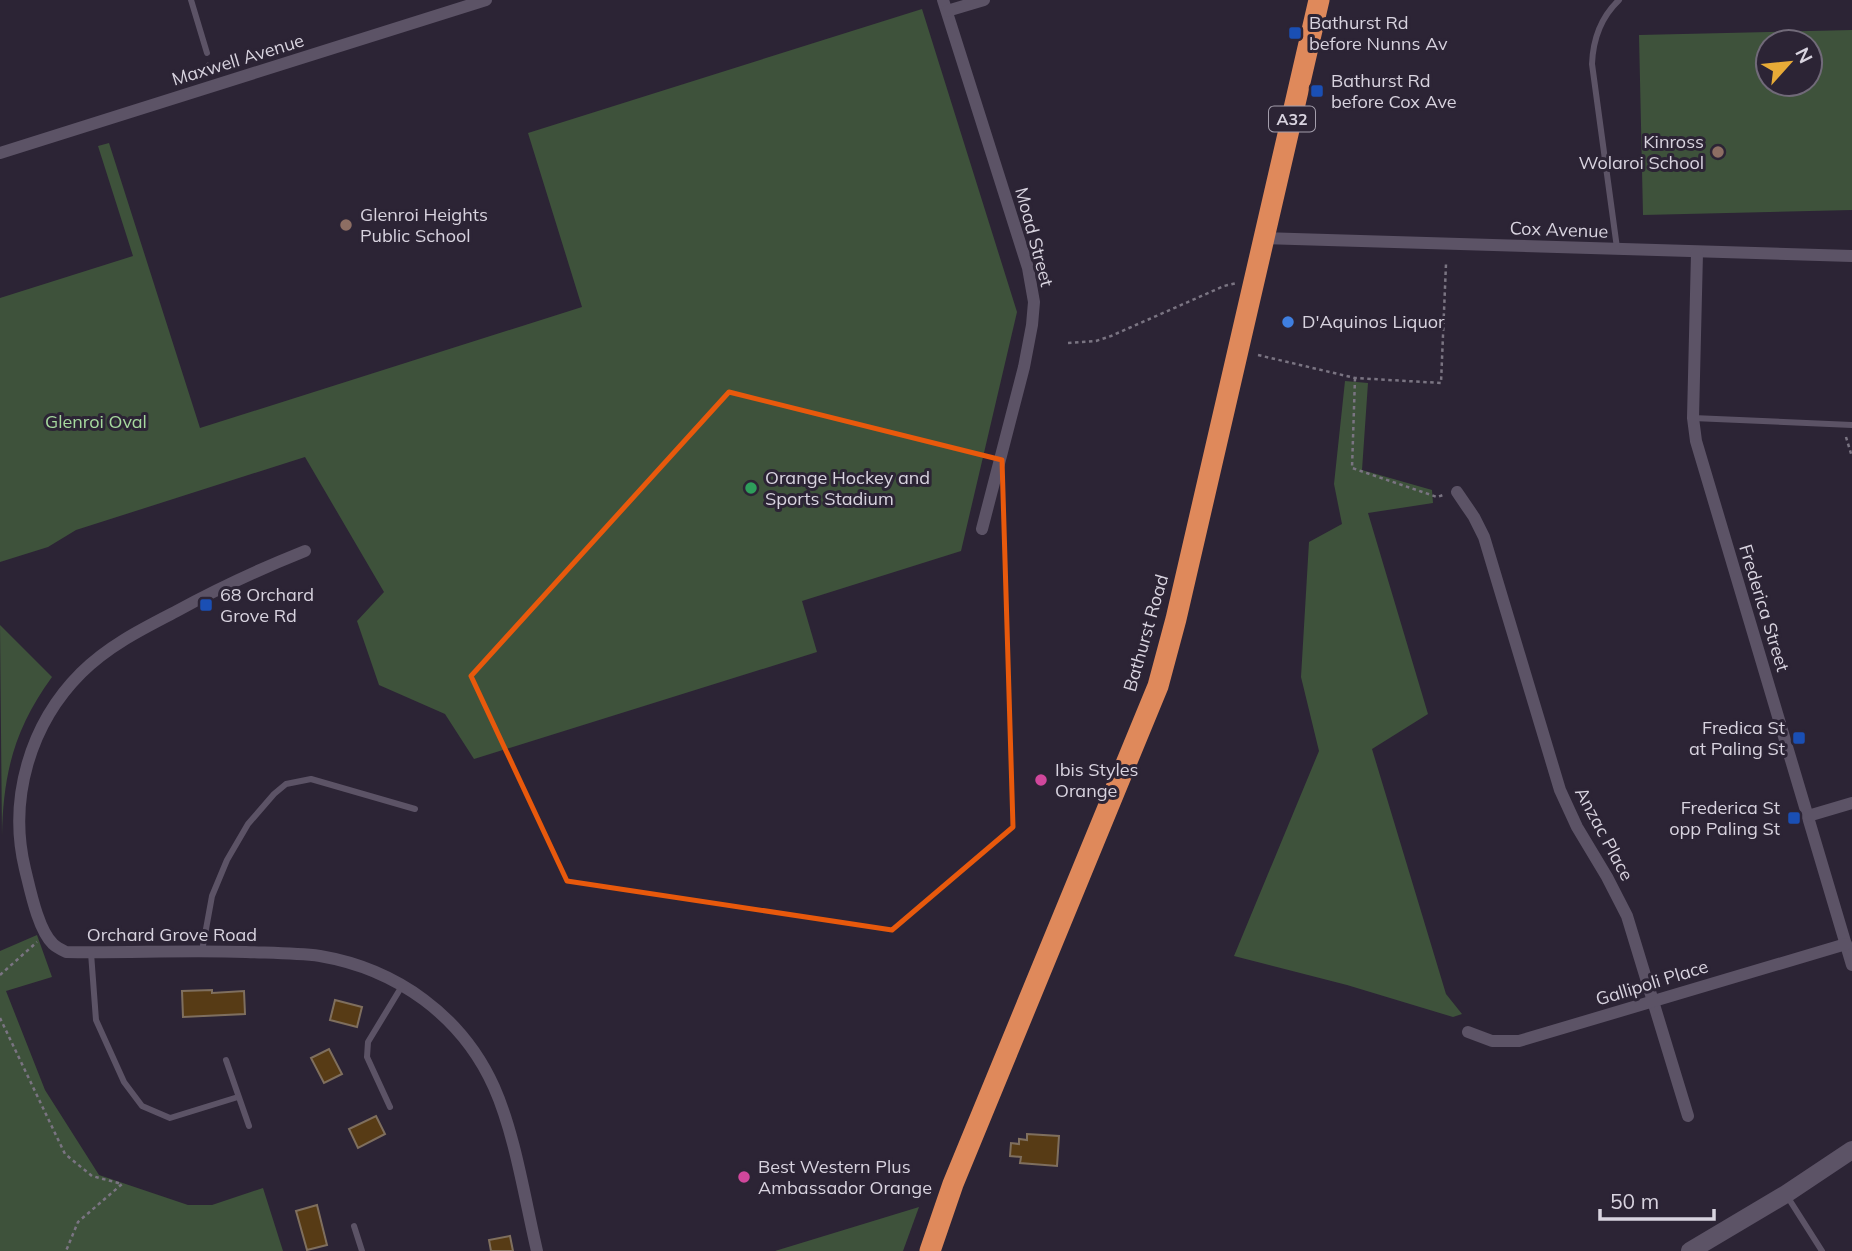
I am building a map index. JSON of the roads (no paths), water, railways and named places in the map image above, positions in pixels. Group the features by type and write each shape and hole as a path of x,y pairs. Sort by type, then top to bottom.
{"highway":[{"name":"Bathurst Road","path":"930,1251 953,1184 1158,686 1176,619 1320,0"}],"street":[{"name":"Maxwell Avenue","path":"0,153 486,0"},
{"path":"945,6 984,0"},
{"name":"Moad Street","path":"945,6 1028,268 1034,302 1024,367 982,529"},
{"name":"Cox Avenue","path":"1265,237 1852,256"},
{"name":"Frederica Street","path":"1697,253 1693,418 1696,441 1852,965"},
{"name":"Anzac Place","path":"1457,492 1474,517 1483,537 1560,790 1577,827 1607,877 1626,916 1688,1116"},
{"name":"Orchard Grove Road","path":"305,551 237,579 125,639 82,672 47,716 31,749 20,790 19,836 22,856 47,936 54,945 66,952 202,951 319,956 375,970 403,984 449,1020 486,1070 504,1112 537,1251"},
{"path":"1808,816 1852,803"},
{"name":"Gallipoli Place","path":"1468,1031 1492,1041 1519,1041 1846,944"},
{"path":"1690,1251 1786,1194 1852,1150"}],"lane":[{"path":"191,0 207,53"},
{"path":"1618,250 1592,64 1593,45 1599,29 1605,16 1619,0"},
{"path":"1693,418 1852,425"},
{"path":"202,951 212,896 227,860 248,824 286,783 312,779 415,809"},
{"path":"90,953 96,1020 124,1082 142,1106 170,1118 238,1097"},
{"path":"390,1107 367,1057 368,1041 403,984"},
{"path":"226,1060 249,1126"},
{"path":"1786,1194 1822,1251"},
{"path":"354,1226 362,1251"}],"place":[{"name":"Bathurst Rd before Nunns Av","path":"1295,33"},
{"name":"Bathurst Rd before Cox Ave","path":"1317,91"},
{"name":"Kinross Wolaroi School","path":"1718,152"},
{"name":"Glenroi Heights Public School","path":"346,225"},
{"name":"D'Aquinos Liquor","path":"1288,322"},
{"name":"Orange Hockey and Sports Stadium","path":"751,488"},
{"name":"68 Orchard Grove Rd","path":"206,605"},
{"name":"Fredica St at Paling St","path":"1799,738"},
{"name":"Ibis Styles Orange","path":"1041,780"},
{"name":"Frederica St opp Paling St","path":"1794,818"},
{"name":"Best Western Plus Ambassador Orange","path":"744,1177"}],"park label":[{"name":"Glenroi Oval","path":"96,422"}]}
